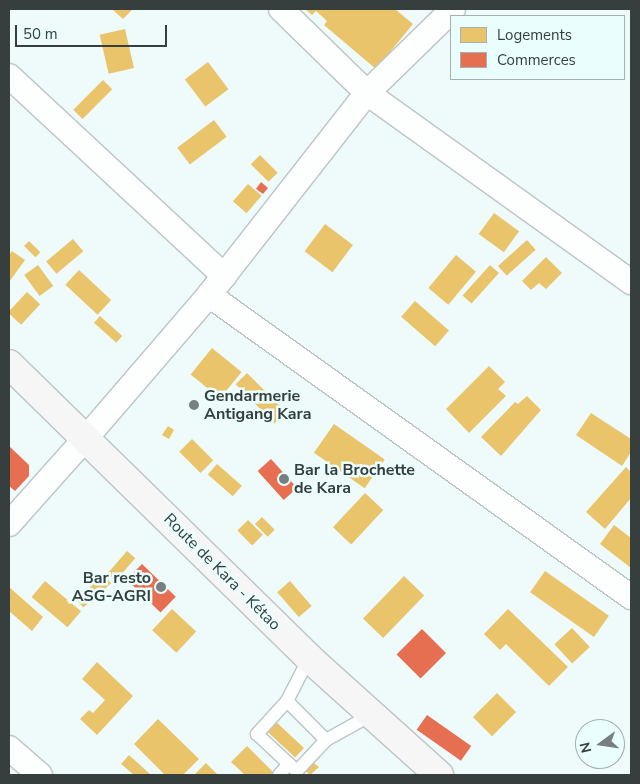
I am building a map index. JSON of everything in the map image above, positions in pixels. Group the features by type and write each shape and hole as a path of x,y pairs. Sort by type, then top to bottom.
{"main road":[{"name":"Route de Kara - Kétao","path":"9,364 309,658 439,775"}],"street":[{"path":"281,9 367,93 631,282"},
{"path":"9,524 209,295 367,93 453,9"},
{"path":"9,76 224,276"},
{"path":"209,295 631,598"},
{"path":"9,748 40,775"}],"lane":[{"path":"309,658 287,701 257,734 289,764 297,771 326,740 371,715"},
{"path":"287,701 326,740"},
{"path":"279,775 289,764"}],"building: Logements":[{"path":"112,9 133,9 123,19"},
{"path":"305,9 395,9 413,24 376,69 324,25 327,21 316,11 312,15"},
{"path":"125,29 134,68 109,74 100,35"},
{"path":"208,62 228,89 205,107 185,79"},
{"path":"103,80 112,89 82,119 73,110"},
{"path":"214,120 227,137 190,164 177,148"},
{"path":"260,155 278,173 268,182 251,164"},
{"path":"248,184 262,196 246,213 233,201"},
{"path":"494,213 519,231 504,252 479,234"},
{"path":"325,224 353,245 332,272 305,251"},
{"path":"73,239 83,251 56,274 46,261"},
{"path":"527,240 536,250 507,276 498,266"},
{"path":"29,241 40,252 35,257 24,246"},
{"path":"12,251 25,260 9,282 9,255"},
{"path":"456,255 476,272 448,305 428,288"},
{"path":"546,257 562,273 546,289 539,283 531,290 522,281"},
{"path":"38,265 53,286 40,296 24,275"},
{"path":"490,265 499,273 471,303 463,295"},
{"path":"79,270 111,300 98,315 65,285"},
{"path":"27,292 40,304 21,325 9,311"},
{"path":"415,301 449,331 435,346 401,317"},
{"path":"100,316 122,336 116,343 94,323"},
{"path":"212,348 242,372 220,398 191,374"},
{"path":"489,366 505,382 498,389 506,396 469,433 446,409"},
{"path":"247,373 286,412 275,423 236,384"},
{"path":"527,396 541,410 501,456 481,437 515,402 518,404"},
{"path":"591,413 631,439 631,452 622,466 576,435"},
{"path":"334,424 385,460 365,488 314,453"},
{"path":"168,426 174,430 169,439 162,435"},
{"path":"192,439 213,460 200,473 179,452"},
{"path":"217,464 242,486 233,496 208,475"},
{"path":"626,467 631,472 631,498 605,529 586,512"},
{"path":"365,493 383,510 351,544 333,527"},
{"path":"262,517 275,530 268,537 255,524"},
{"path":"248,520 263,535 252,545 237,531"},
{"path":"614,525 631,538 631,568 600,544"},
{"path":"127,551 135,558 116,581 107,574"},
{"path":"545,571 609,616 594,637 530,592"},
{"path":"104,575 111,583 83,608 76,599"},
{"path":"404,576 424,595 383,638 363,618"},
{"path":"45,581 81,611 68,627 32,597"},
{"path":"290,581 312,606 299,617 277,592"},
{"path":"9,587 43,617 32,631 9,611"},
{"path":"172,609 196,632 176,653 152,630"},
{"path":"508,609 568,667 549,686 506,644 500,650 484,634"},
{"path":"572,628 590,647 572,663 554,644"},
{"path":"97,662 133,696 97,735 80,719 89,710 93,713 105,700 82,679"},
{"path":"497,693 516,712 492,736 473,717"},
{"path":"158,719 199,759 183,775 165,775 134,744"},
{"path":"274,720 304,748 295,757 265,730"},
{"path":"247,746 274,773 272,775 245,775 231,762"},
{"path":"129,755 151,775 134,775 121,764"},
{"path":"206,763 218,775 194,775"},
{"path":"314,763 319,767 310,775 306,771"}],"building: Commerces":[{"path":"261,182 268,188 263,194 256,189"},
{"path":"9,446 29,465 29,476 15,491 9,486"},
{"path":"271,459 297,488 284,500 258,471"},
{"path":"142,564 176,597 161,612 127,580"},
{"path":"422,629 446,653 421,678 397,654"},
{"path":"427,715 471,746 461,761 417,730"}],"place":[{"name":"Gendarmerie Antigang Kara","path":"194,405"},
{"name":"Bar la Brochette de Kara","path":"284,479"},
{"name":"Bar resto ASG-AGRI","path":"161,587"}]}
